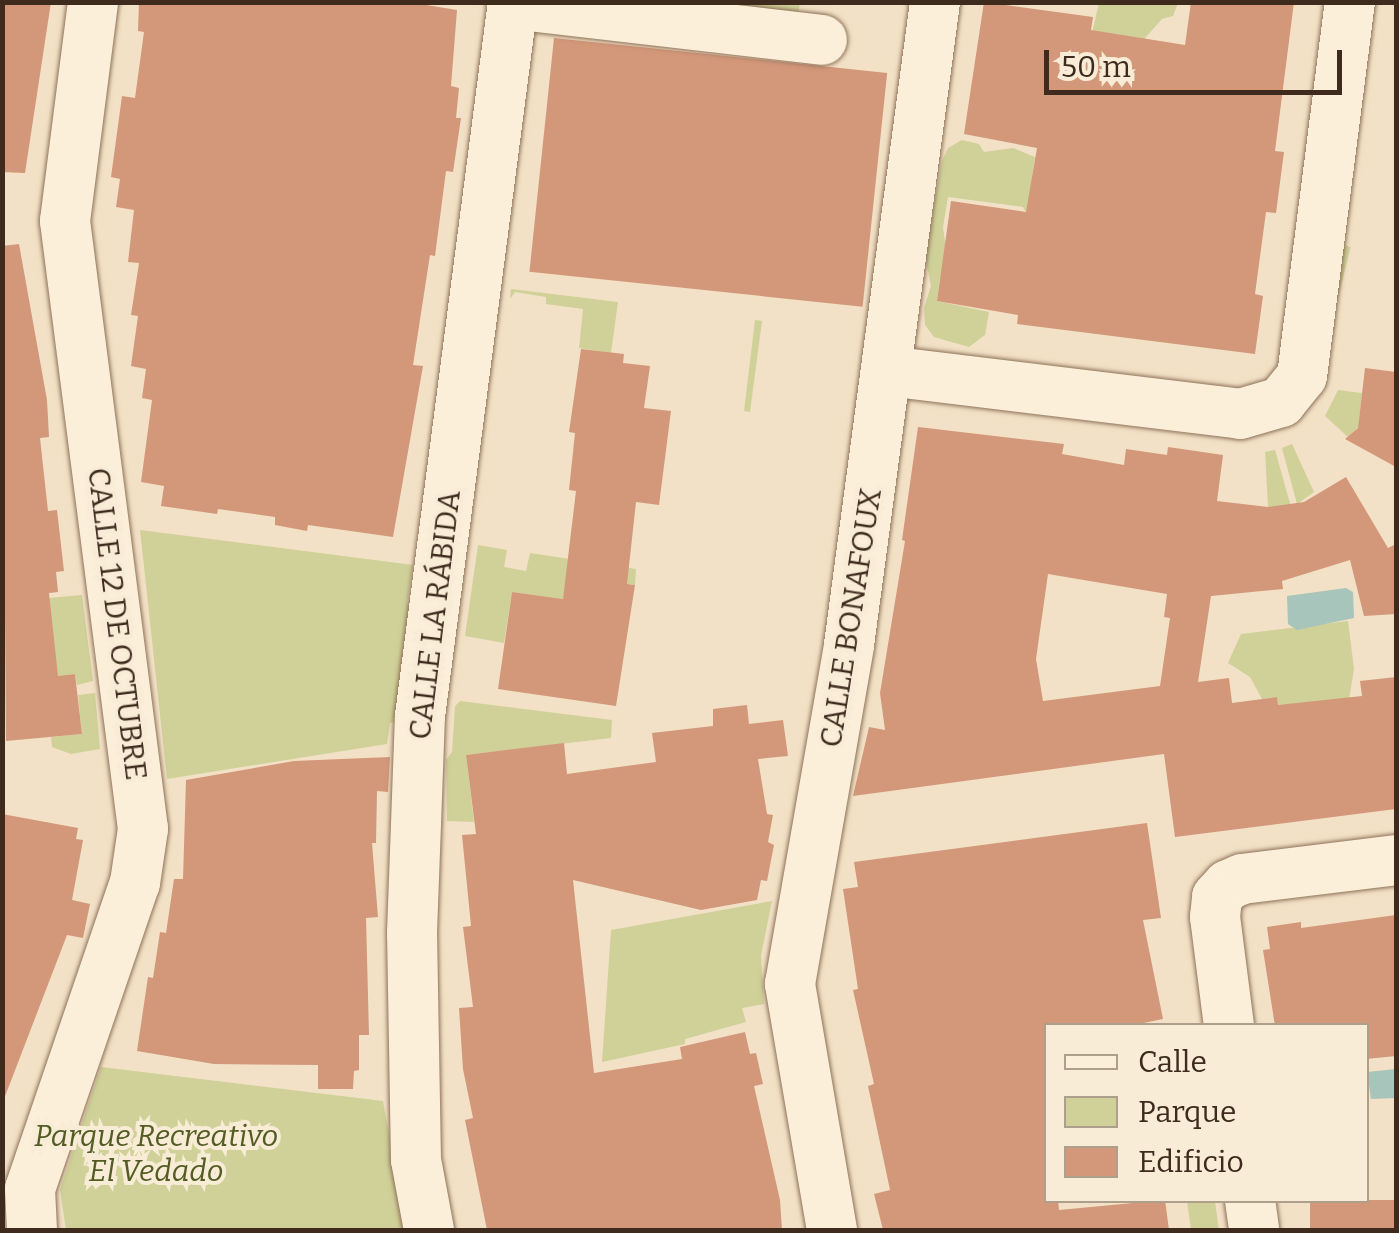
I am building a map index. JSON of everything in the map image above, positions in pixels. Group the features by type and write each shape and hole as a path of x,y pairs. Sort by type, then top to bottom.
{"street":[{"name":"CALLE 12 DE OCTUBRE","path":"32,1230 30,1190 135,883 143,829 66,221 94,2"},
{"name":"CALLE BONAFOUX","path":"832,1230 790,984 849,646 935,2"},
{"path":"887,371 1240,414 1281,402 1302,376 1350,2"},
{"path":"513,3 823,35"},
{"name":"CALLE LA RÁBIDA","path":"429,1230 416,1160 412,933 420,716 513,3"},
{"path":"1229,1023 1215,916 1217,897 1242,879 1396,860"},
{"path":"1250,1203 1254,1230"}],"green space":[{"path":"729,3 800,3 798,15 728,11"},
{"path":"1099,3 1178,3 1173,16 1162,19 1145,38 1137,92 1086,59"},
{"path":"962,140 979,144 984,152 1013,148 1035,157 1031,185 1046,188 1034,210 1025,211 1023,207 948,197 943,227 950,278 940,277 937,301 989,312 985,335 969,347 934,337 925,325 924,308 931,286 925,256 942,161 948,148"},
{"path":"1343,245 1351,247 1320,369 1313,367"},
{"path":"511,289 618,302 611,353 579,348 583,309 546,304 546,297 515,292 510,299"},
{"path":"755,320 762,321 750,412 744,411"},
{"path":"1338,390 1362,393 1359,420 1363,422 1348,437 1325,416"},
{"path":"1292,444 1314,492 1297,504 1282,448"},
{"path":"1275,450 1291,507 1268,507 1265,452"},
{"path":"140,530 413,565 407,603 415,606 402,721 390,723 387,744 167,779"},
{"path":"478,545 507,550 504,567 526,571 530,553 636,569 635,585 567,574 563,599 512,592 504,643 465,636"},
{"path":"20,575 26,600 82,595 93,681 77,685 75,674 58,676 42,615 3,619 2,578"},
{"path":"1348,621 1354,669 1349,700 1278,705 1277,697 1262,699 1250,677 1228,663 1241,634"},
{"path":"95,693 100,749 71,754 52,747 51,737 82,734 78,695"},
{"path":"460,701 612,720 611,738 466,755 474,822 447,821 446,760 452,752 455,706"},
{"path":"772,901 761,956 764,1004 742,1008 746,1022 685,1039 685,1044 602,1062 611,930"},
{"name":"Parque Recreativo El Vedado","path":"101,1067 383,1101 406,1230 66,1230 60,1190"},
{"path":"1187,1203 1215,1203 1219,1230 1191,1230"}],"water":[{"path":"1346,588 1353,592 1354,618 1297,630 1288,624 1287,596"},
{"path":"1396,1069 1396,1098 1371,1099 1369,1072"}],"building":[{"path":"2,2 51,2 25,173 2,172"},
{"path":"139,2 408,2 457,10 451,86 459,88 456,118 461,118 453,172 446,171 435,256 430,255 413,365 423,366 393,537 308,525 307,531 275,525 275,517 161,506 164,486 141,482 152,400 142,398 146,369 131,366 138,316 131,315 139,263 128,262 134,210 116,207 120,179 111,177 122,96 135,98 144,32 138,31"},
{"path":"984,2 1093,17 1091,30 1185,45 1191,2 1294,2 1275,151 1284,152 1276,213 1266,212 1255,294 1263,296 1255,354 1017,324 1018,315 937,301 951,201 1026,212 1037,148 964,134"},
{"path":"554,38 887,73 863,307 529,272"},
{"path":"19,244 47,400 49,437 40,438 48,511 57,510 64,571 56,572 58,592 49,593 58,676 75,674 82,734 6,741 2,246"},
{"path":"581,349 624,354 623,363 650,366 644,408 671,411 659,505 636,502 627,584 635,585 616,706 498,689 512,592 563,599 576,491 569,490 575,433 569,432"},
{"path":"1365,368 1396,372 1396,467 1345,439 1358,428"},
{"path":"918,427 1064,444 1062,454 1124,465 1126,449 1167,455 1168,447 1223,455 1217,501 1268,507 1304,502 1346,477 1388,548 1396,544 1396,614 1364,616 1350,560 1282,581 1283,589 1211,596 1198,682 1229,678 1232,703 1277,697 1278,705 1362,696 1360,681 1396,677 1396,809 1175,837 1164,754 853,796 869,727 885,730 880,693 905,541 902,540","holes":["1048,574 1167,594 1164,617 1170,618 1160,686 1043,701 1036,659"]},
{"path":"747,705 749,724 783,720 788,756 758,759 767,814 773,815 768,842 774,845 767,881 761,880 757,900 701,910 573,880 594,1073 682,1059 680,1047 745,1032 750,1054 756,1053 763,1084 754,1086 780,1200 782,1230 487,1230 465,1120 473,1118 463,1069 459,1008 473,1007 463,927 471,926 462,835 476,834 466,755 564,743 567,774 656,762 652,733 713,726 713,709"},
{"path":"390,757 388,792 377,791 376,843 372,843 378,917 366,918 369,1035 359,1035 359,1070 354,1071 353,1089 318,1089 318,1065 214,1064 137,1051 148,977 153,978 160,932 166,933 174,879 183,879 186,780 294,761"},
{"path":"2,814 78,828 76,839 83,840 72,900 90,904 83,938 67,935 4,1099"},
{"path":"1147,823 1161,918 1143,920 1163,1019 1144,1023 1044,1023 1044,1203 1058,1203 1059,1210 1165,1203 1169,1230 883,1230 874,1194 890,1190 868,1086 874,1084 853,990 858,989 843,889 858,887 854,862"},
{"path":"1396,915 1396,1056 1369,1059 1369,1023 1275,1023 1263,950 1270,949 1267,927 1301,922 1301,928"},
{"path":"1396,1200 1396,1230 1310,1230 1310,1203"}]}
